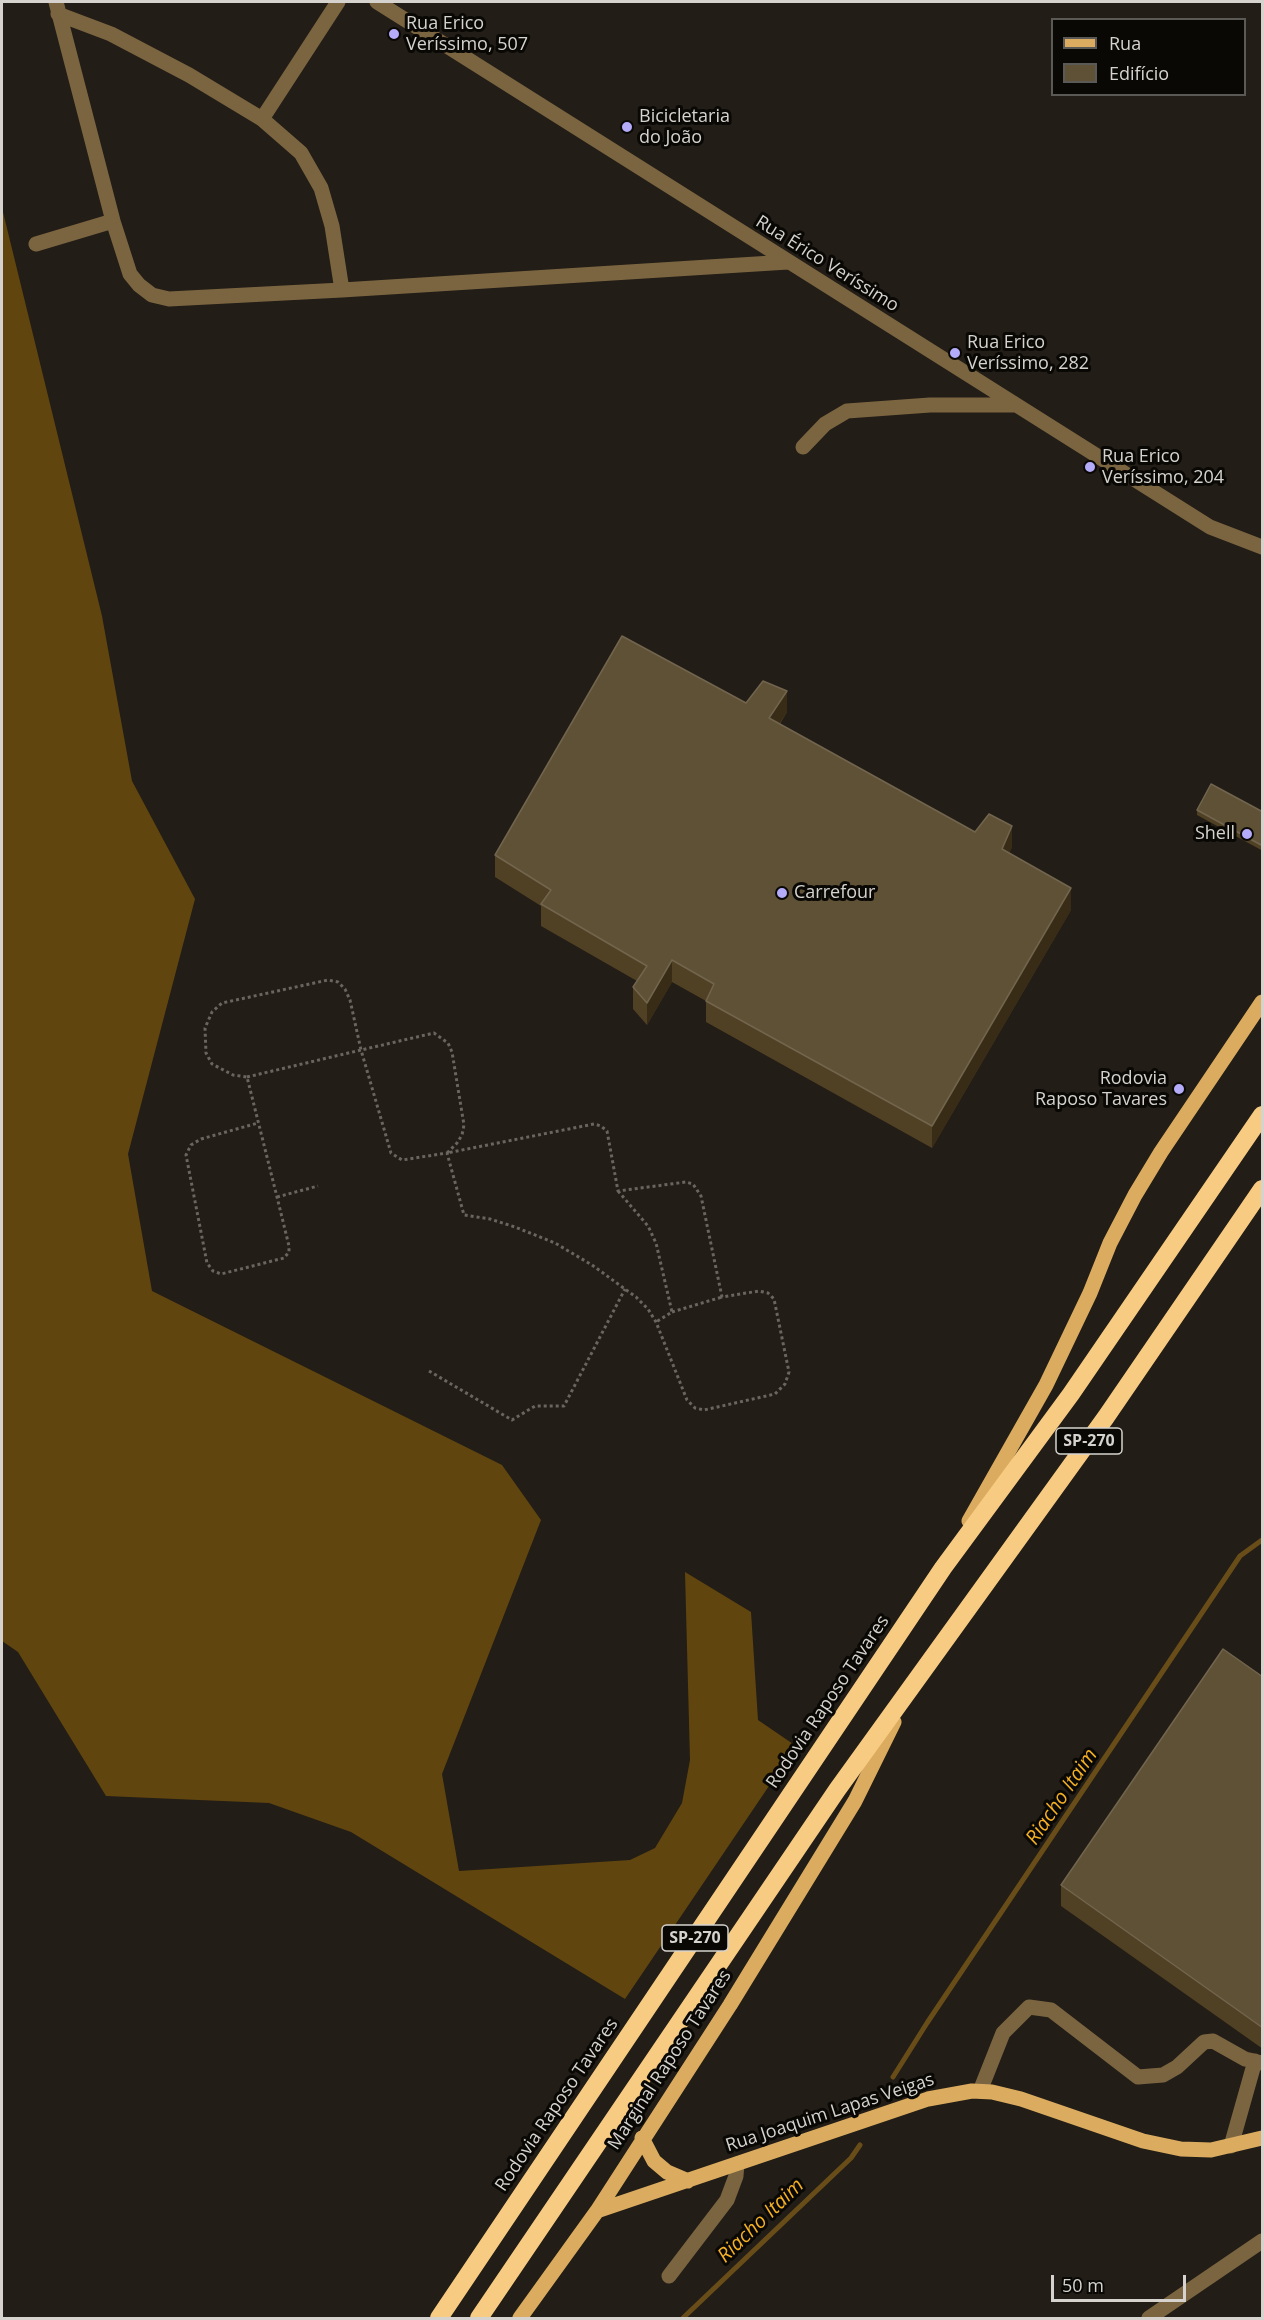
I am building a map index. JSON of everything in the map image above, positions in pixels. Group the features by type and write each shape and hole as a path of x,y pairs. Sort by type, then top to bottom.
{"highway":[{"name":"Rodovia Raposo Tavares","path":"441,2315 943,1568 1071,1394 1263,1115"},
{"name":"SP-270","path":"479,2319 837,1790 1106,1417 1263,1189"}],"main road":[{"path":"943,1568 1046,1385 1110,1243 1135,1195 1161,1152 1263,1002"},
{"name":"Marginal Raposo Tavares","path":"520,2319 597,2211 729,2005 855,1801 910,1689"},
{"name":"Rua Joaquim Lapas Veigas","path":"597,2211 928,2099 980,2091 1021,2099 1161,2146 1196,2151 1263,2138"},
{"path":"642,2138 647,2151 660,2167 688,2181"}],"street":[{"path":"262,119 338,2"},
{"name":"Rua Érico Veríssimo","path":"377,2 1210,527 1263,547"},
{"path":"57,8 189,75 262,119 301,153 321,188 332,226 342,290"},
{"path":"57,8 113,221 130,274 152,295 169,299 788,262"},
{"path":"36,244 113,221"},
{"path":"803,447 825,424 847,411 930,405 1014,405"},
{"path":"980,2091 1003,2033 1029,2007 1051,2010 1138,2077 1163,2075 1176,2067 1204,2042 1213,2041 1245,2059 1259,2062 1231,2146"},
{"path":"669,2276 727,2200 738,2164"},
{"path":"1149,2319 1263,2241"}],"path":[{"path":"447,1153 457,1143 464,1125 452,1052 442,1037 434,1033 361,1050 247,1077 222,1071 212,1064 206,1053 205,1028 212,1012 222,1004 328,980 338,982 345,989 350,1000 361,1050 391,1154 402,1160 447,1153 594,1124 601,1126 607,1131 618,1191 648,1226 656,1243 672,1312"},
{"path":"247,1077 289,1252 285,1258 221,1274 207,1263 186,1155 191,1145 201,1139 258,1123"},
{"path":"447,1153 464,1215 507,1224 555,1243 592,1265 648,1309 656,1322 687,1400 695,1408 704,1410 775,1394 785,1384 789,1372 774,1299 768,1293 759,1291 722,1297 672,1312 656,1322"},
{"path":"618,1191 686,1182 693,1184 701,1196 722,1297"},
{"path":"277,1197 318,1186"},
{"path":"429,1371 512,1420 535,1406 564,1406 625,1289"}],"shaded area":[{"path":"2,208 102,616 132,781 195,899 128,1154 152,1291 502,1465 541,1520 442,1774 459,1871 630,1860 655,1848 682,1803 690,1760 685,1572 751,1612 758,1720 796,1746 625,1999 351,1832 269,1803 106,1796 18,1652 2,1641"}],"building":[{"name":"Carrefour","path":"622,636 746,703 763,681 787,691 769,718 975,832 989,814 1012,826 1002,849 1071,888 932,1126 706,1001 714,984 672,960 647,1003 633,987 647,966 541,904 551,890 495,855"},
{"name":"Shell","path":"1211,784 1263,812 1263,846 1197,810"},
{"path":"1223,1649 1263,1677 1263,2028 1061,1885"}],"waterway":[{"name":"Riacho Itaim","path":"893,2077 1240,1556 1262,1540"},
{"name":"Riacho Itaim","path":"683,2318 851,2158 860,2145"}],"place":[{"name":"Rua Erico Veríssimo, 507","path":"394,34"},
{"name":"Bicicletaria do João","path":"627,127"},
{"name":"Rua Erico Veríssimo, 282","path":"955,353"},
{"name":"Rua Erico Veríssimo, 204","path":"1090,467"},
{"name":"Shell","path":"1247,834"},
{"name":"Carrefour","path":"782,893"},
{"name":"Rodovia Raposo Tavares","path":"1179,1089"}]}
